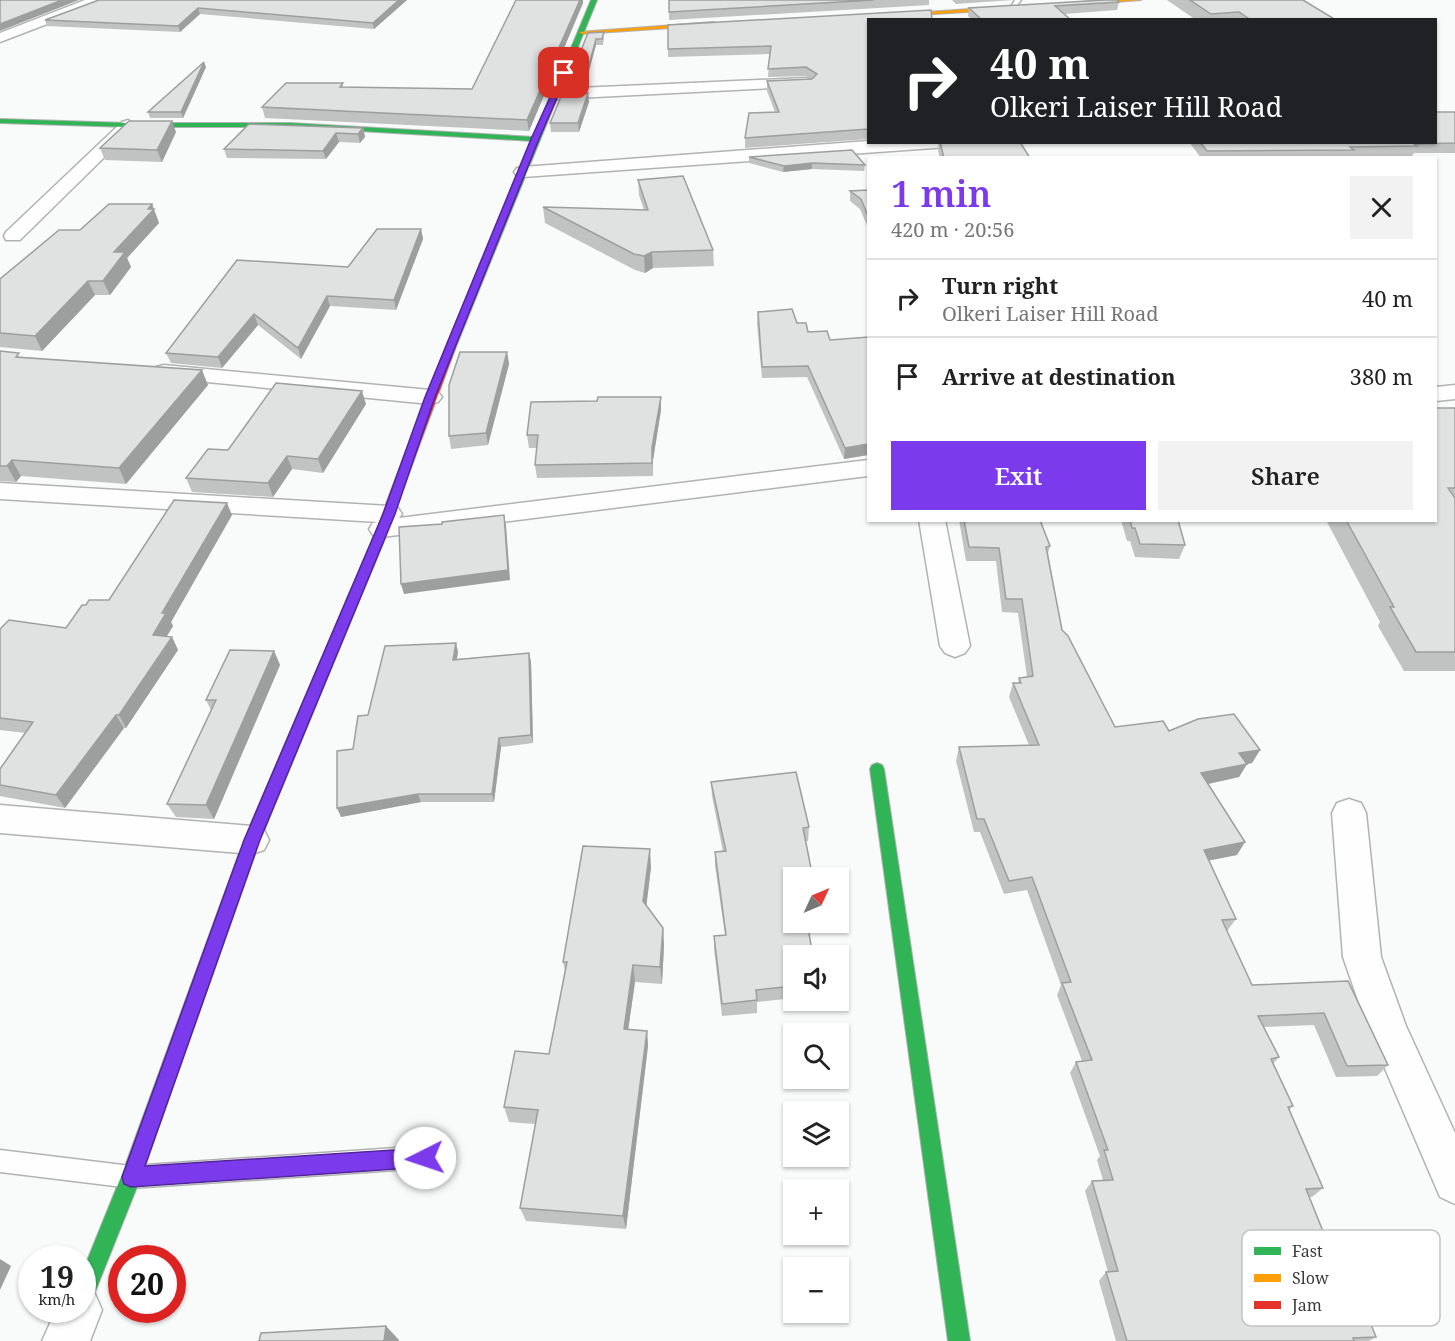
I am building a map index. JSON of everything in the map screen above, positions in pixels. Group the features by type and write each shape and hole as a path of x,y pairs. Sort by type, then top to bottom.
{"street":[{"path":"0,38 97,0"},
{"path":"96,1265 131,1177 252,840 385,522 430,397 594,0"},
{"path":"1060,4 1138,0"},
{"path":"869,16 1015,4 1036,6"},
{"path":"582,32 725,24"},
{"path":"556,94 806,83"},
{"path":"0,120 290,125 535,139"},
{"path":"13,236 128,124"},
{"path":"523,172 906,144"},
{"path":"138,370 430,397"},
{"path":"1437,394 1455,392"},
{"path":"0,491 385,522 867,468"},
{"path":"932,522 955,646"},
{"path":"876,769 959,1341"},
{"path":"1349,813 1362,957 1388,1029 1455,1182"},
{"path":"0,819 252,840"},
{"path":"66,1341 74,1323"}],"lane":[{"path":"0,1161 131,1177 425,1158"}],"building":[{"path":"0,0 62,0 0,24"},
{"path":"99,0 399,0 373,23 198,8 178,26 45,20"},
{"path":"516,0 580,0 527,120 262,107 286,83 343,83 340,87 472,89"},
{"path":"669,0 874,0 669,12"},
{"path":"1105,0 1119,2 1055,6 1069,18 980,18 969,8"},
{"path":"1190,0 1303,0 1333,18 1248,18 1239,12 1211,14"},
{"path":"931,10 932,18 867,18 867,129 745,138 749,113 779,112 767,81 812,79 817,74 806,67 768,69 771,46 668,49 668,25"},
{"path":"604,32 602,39 596,39 585,80 569,80 588,33"},
{"path":"204,62 181,112 148,112"},
{"path":"563,92 588,93 578,123 550,123"},
{"path":"1437,112 1455,112 1455,143 1437,143"},
{"path":"129,121 172,121 157,150 100,148"},
{"path":"249,124 363,128 358,134 336,133 323,151 224,149"},
{"path":"940,144 1021,144 1029,156 944,156"},
{"path":"1202,144 1414,144 1417,146 1350,147 1354,150 1207,151"},
{"path":"852,150 865,165 812,163 784,166 749,157"},
{"path":"683,176 713,250 652,252 644,256 634,254 543,207 648,210 638,180"},
{"path":"867,190 867,214 861,199 850,191"},
{"path":"109,204 152,204 148,209 154,209 114,252 125,252 103,281 88,281 35,336 0,333 0,279 59,230 80,230"},
{"path":"377,229 421,229 394,300 327,296 298,348 254,314 218,357 166,353 237,260 348,267"},
{"path":"792,309 797,323 806,323 808,332 827,331 830,340 867,337 867,444 845,448 808,366 762,367 758,312"},
{"path":"0,351 19,353 16,357 202,370 119,468 12,460 7,466 0,466"},
{"path":"460,352 507,352 486,433 449,436 449,385"},
{"path":"276,383 362,391 318,459 287,456 268,483 186,478 208,449 228,450"},
{"path":"598,397 661,397 652,447 652,463 535,465 538,435 527,435 531,402 597,401"},
{"path":"1437,408 1455,408 1455,488 1448,488 1455,498 1455,652 1416,652 1390,607 1394,607 1347,522 1437,522"},
{"path":"174,500 227,503 162,613 166,613 153,635 172,637 119,715 116,715 56,795 0,785 0,769 33,722 0,718 0,629 9,620 66,628 82,605 86,605 89,600 109,600"},
{"path":"504,515 508,570 401,584 399,527 442,524 442,522"},
{"path":"964,522 1041,522 1050,546 1046,547 1062,630 1068,636 1115,727 1163,721 1169,731 1198,719 1234,714 1260,750 1239,753 1247,764 1201,773 1245,842 1204,850 1236,919 1222,920 1252,985 1348,981 1388,1065 1347,1066 1324,1013 1258,1016 1279,1057 1271,1059 1293,1106 1288,1107 1323,1188 1306,1189 1323,1230 1242,1230 1242,1326 1372,1326 1376,1337 1353,1338 1354,1341 1127,1341 1106,1272 1118,1271 1092,1181 1113,1180 1104,1150 1108,1150 1076,1062 1092,1060 1062,983 1071,982 1032,877 1009,881 984,819 977,819 959,747 1039,745 1013,683 1021,683 1019,678 1033,676 1022,599 1006,599 999,548 969,547"},
{"path":"1130,522 1179,522 1185,545 1140,544 1135,528 1132,528"},
{"path":"456,643 453,660 529,653 531,735 499,738 492,794 418,794 337,808 337,751 353,749 358,716 368,715 385,646"},
{"path":"230,650 274,651 206,805 167,804 216,700 206,700"},
{"path":"796,772 809,827 803,828 811,867 783,867 783,933 809,933 811,945 783,945 783,987 756,990 757,1000 722,1004 714,936 726,935 715,852 726,851 711,782"},
{"path":"583,846 650,849 643,901 663,928 660,967 633,965 624,1029 647,1031 623,1216 520,1208 538,1110 504,1107 515,1051 549,1054 567,962 563,962"},
{"path":"386,1326 384,1341 259,1341 261,1333"}],"traffic: fast":[{"path":"452,344 594,0"},
{"path":"0,121 128,125 290,125 535,139"},
{"path":"96,1265 131,1177 252,840 377,543"},
{"path":"877,769 959,1341"}],"traffic: slow":[{"path":"1074,3 1138,0"},
{"path":"886,15 1014,8"},
{"path":"582,32 714,24"}],"traffic: jam":[{"path":"377,543 452,344"}],"route":[{"path":"425,1158 131,1177 252,840 389,514 430,397 564,73"}]}
